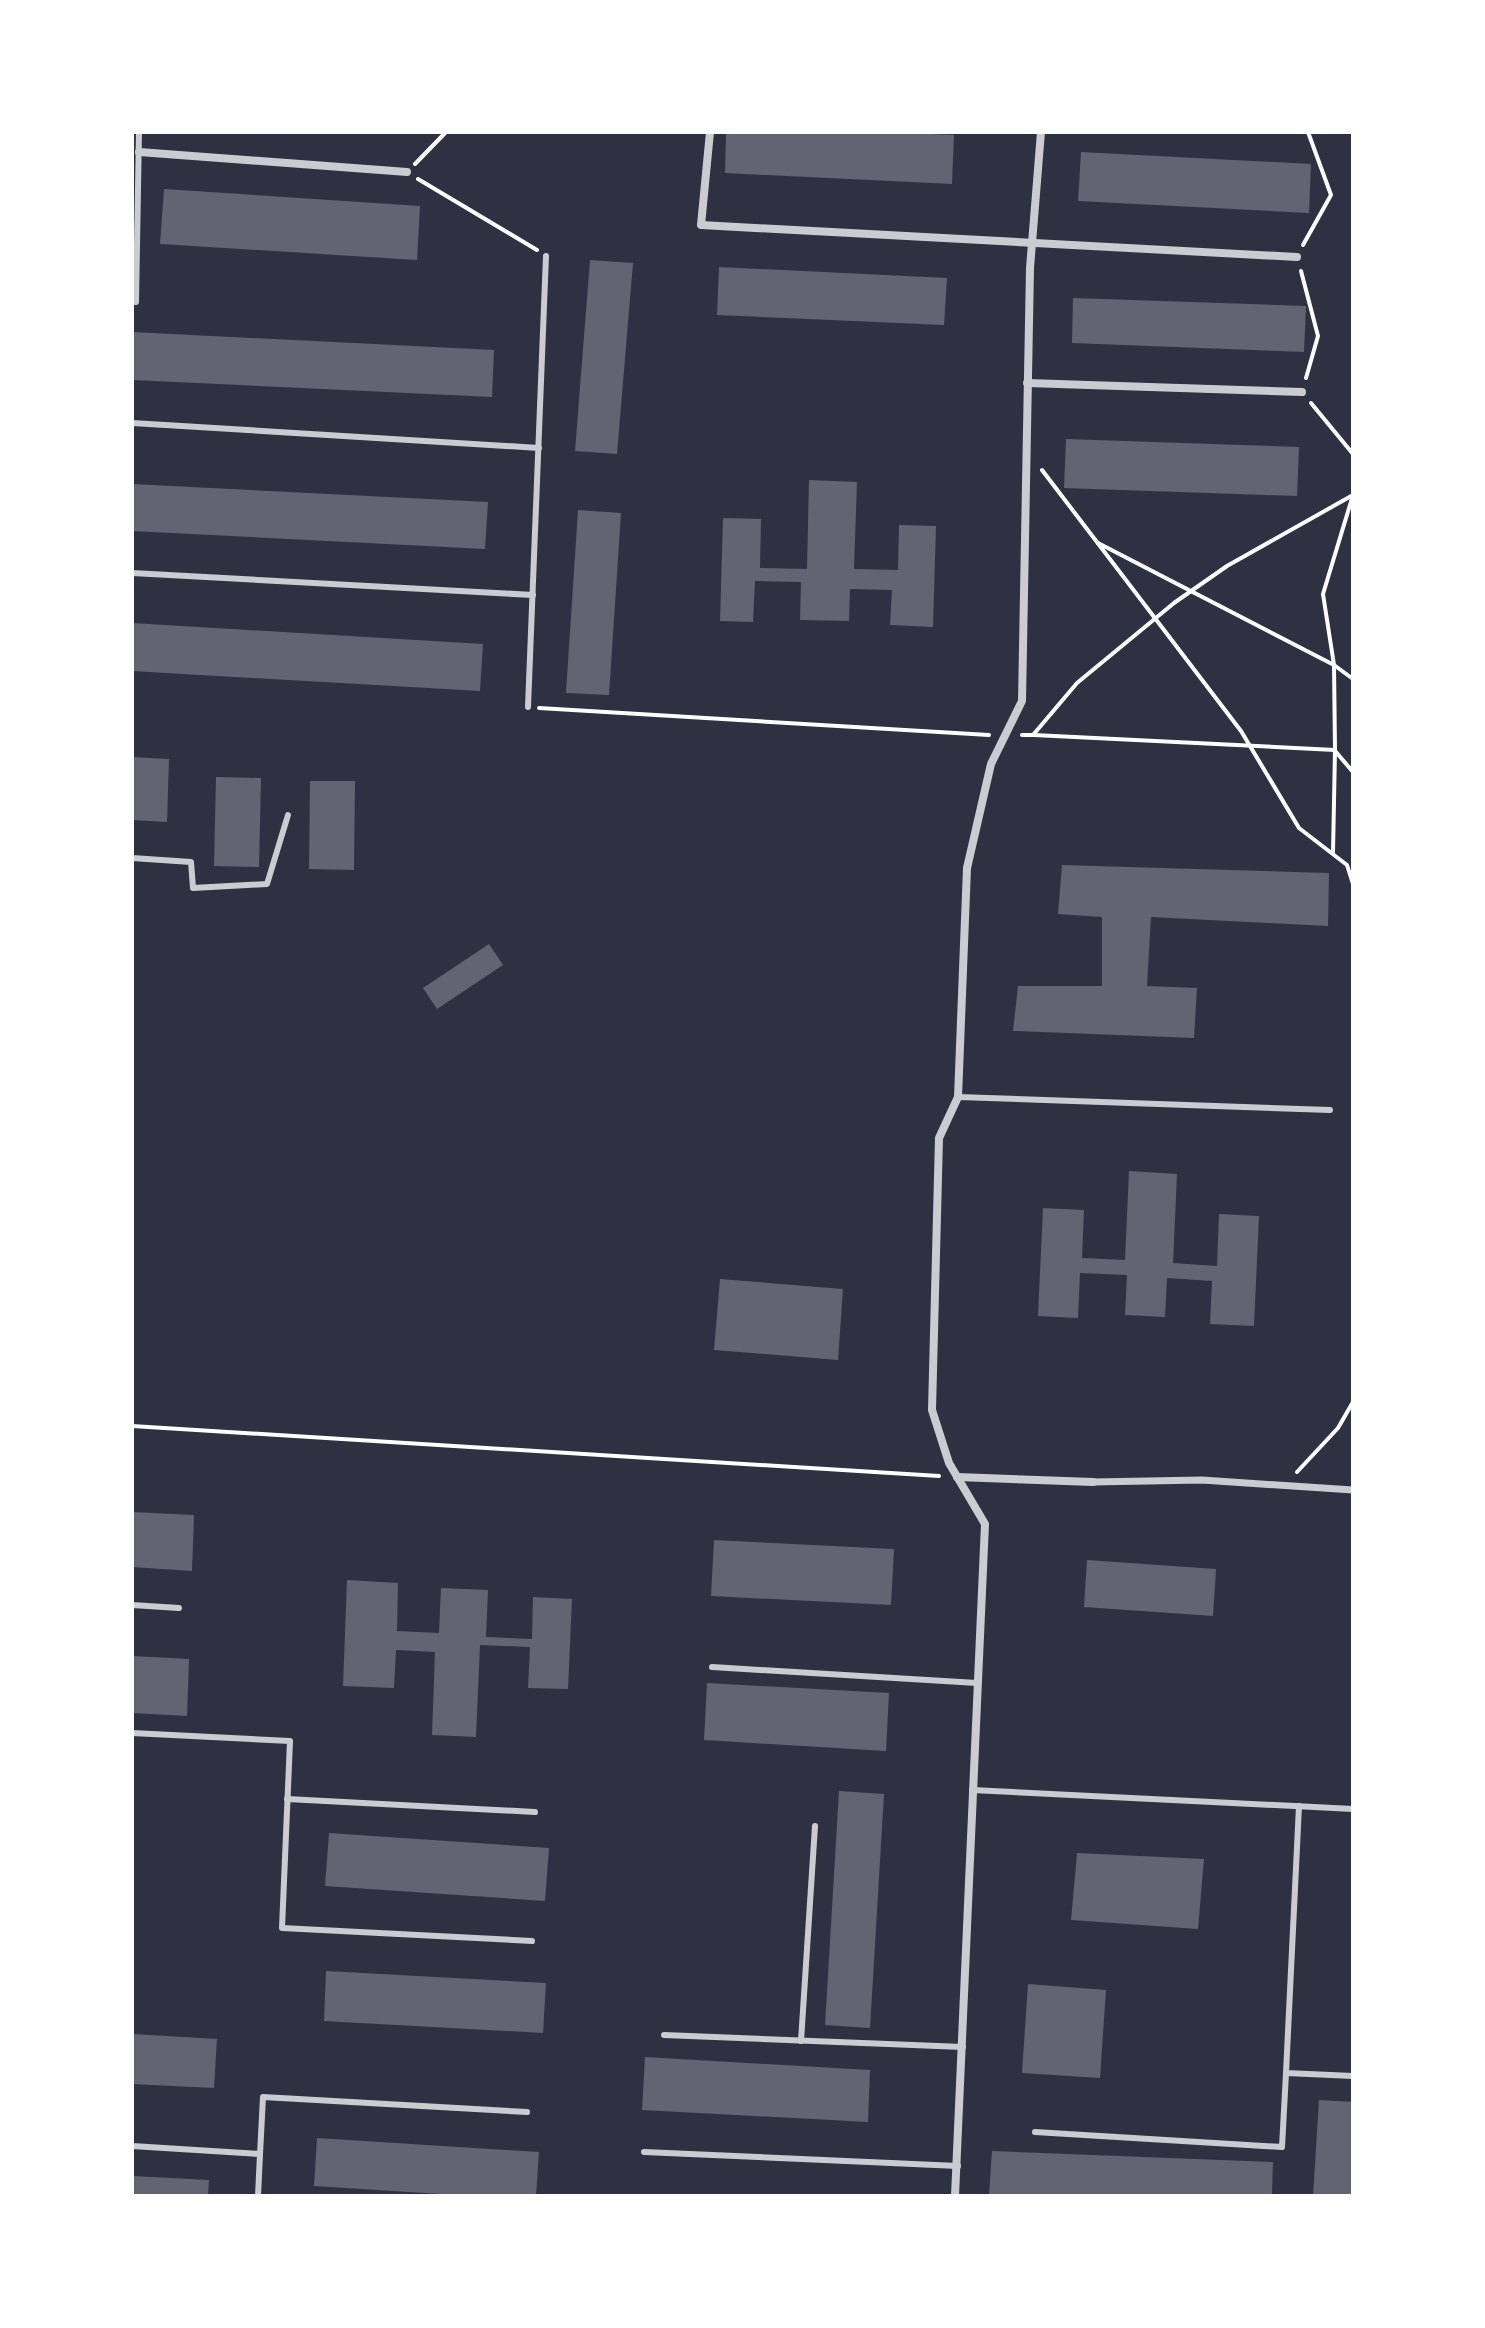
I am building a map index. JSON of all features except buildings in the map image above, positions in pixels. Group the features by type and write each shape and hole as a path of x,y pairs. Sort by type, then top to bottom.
{"street":[{"path":"710,132 701,225 1297,257"},
{"path":"955,2196 985,1524 949,1463 932,1410 939,1138 958,1097 967,868 991,764 1022,701 1027,383 1032,242 1041,132"},
{"path":"139,152 407,172"},
{"path":"1027,383 1302,392"},
{"path":"957,1477 1093,1482 1202,1480 1353,1490"}],"lane":[{"path":"132,302 136,302 139,132"},
{"path":"528,707 546,256"},
{"path":"132,423 539,448"},
{"path":"132,573 533,595"},
{"path":"132,858 191,862 193,888 267,884 288,815"},
{"path":"958,1097 1330,1110"},
{"path":"132,1605 179,1608"},
{"path":"712,1667 977,1683"},
{"path":"132,1733 290,1741 282,1928 532,1941"},
{"path":"972,1790 1353,1809"},
{"path":"287,1799 535,1812"},
{"path":"1035,2132 1282,2147 1299,1806"},
{"path":"801,2041 815,1826"},
{"path":"664,2035 963,2047"},
{"path":"1286,2073 1353,2076"},
{"path":"258,2196 263,2097 527,2112"},
{"path":"132,2146 260,2154"},
{"path":"644,2152 958,2166"}],"path":[{"path":"446,132 407,172 546,256"},
{"path":"1308,132 1331,195 1297,257 1318,336 1302,392 1353,454"},
{"path":"1026,449 1249,746 1299,828 1347,865 1353,884"},
{"path":"1033,735 1077,683 1191,591 1281,534 1353,495 1323,594 1334,665 1333,853"},
{"path":"1096,541 1334,665 1353,679"},
{"path":"528,707 1005,736 1335,750 1353,772"},
{"path":"1285,1486 1338,1428 1353,1402"},
{"path":"132,1426 957,1477"}]}
